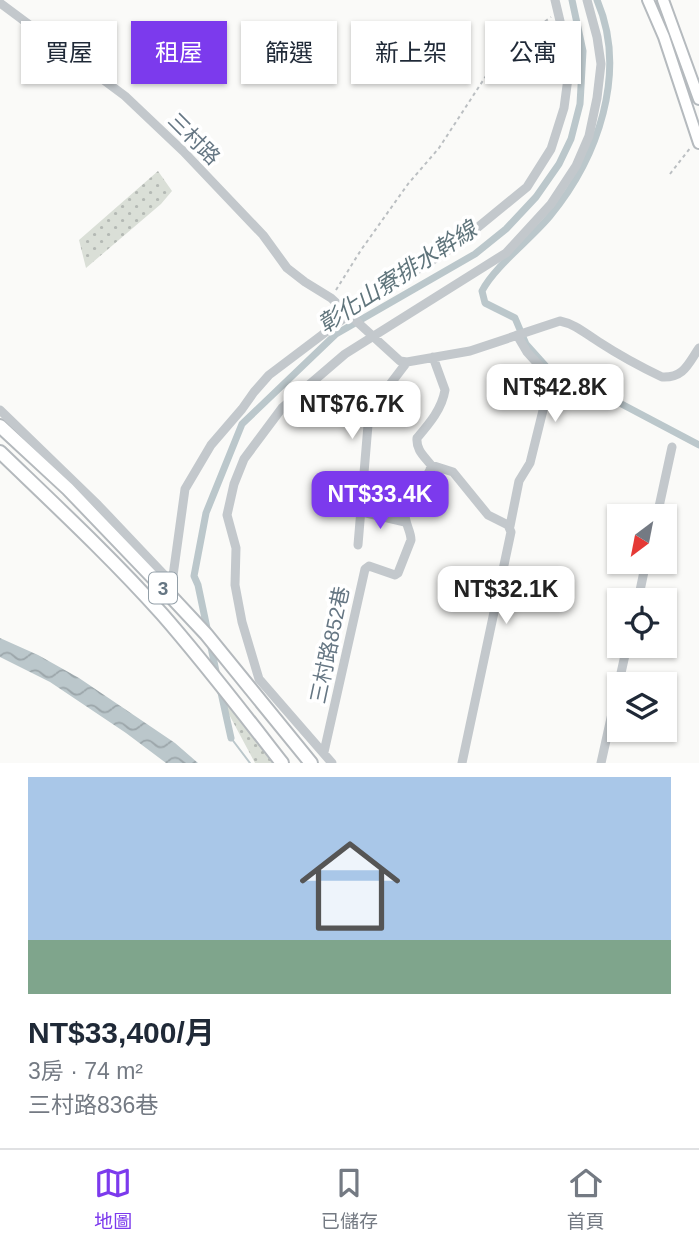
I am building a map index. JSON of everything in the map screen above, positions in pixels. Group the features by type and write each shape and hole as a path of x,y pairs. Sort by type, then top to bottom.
{"highway":[{"name":"3","path":"0,426 68,489 206,634 311,763"},
{"name":"3","path":"0,452 82,531 161,613 282,763"}],"main road":[{"path":"648,0 664,37 698,141"},
{"path":"663,0 699,99"}],"street":[{"path":"0,410 98,505 172,583 185,489 211,445 269,375 363,304 455,246 527,187 551,149 564,108 570,63 555,0"},
{"path":"332,763 259,679 242,622 235,585 236,548 227,515 234,484 244,458 282,408 371,335 506,253 551,204 576,166 589,136 597,98 601,64 587,0"},
{"name":"三村路","path":"0,4 125,96 183,151 263,235 287,268 331,298 371,335"},
{"path":"371,335 400,361 407,362 470,351 560,321 567,322 662,377 671,378 680,375 699,348"},
{"path":"462,763 511,532 519,481 530,463 550,382 547,374 527,352 522,334"},
{"path":"433,357 445,390 435,416 417,438 419,450 431,465 453,472 488,515 510,526"},
{"path":"358,545 369,413 407,362"},
{"path":"660,504 672,447"},
{"name":"三村路852巷","path":"324,752 365,569 369,566 395,575 398,573 411,540 405,514 431,465"},
{"path":"362,512 405,522"},
{"path":"601,763 624,658"}],"path":[{"path":"331,298 376,228 439,148 499,55 558,12"},
{"path":"670,174 698,141"}],"shaded area":[{"path":"158,171 172,191 161,204 86,268 79,240"},
{"path":"211,671 286,763 255,763 217,692"}],"water":[{"path":"0,638 79,678 175,743 198,763 166,763 50,682 0,657"}],"waterway":[{"name":"彰化山寮排水幹線","path":"217,676 194,576 206,513 242,424 336,334 475,254 506,229 536,197 559,164 571,139 580,104 583,51 572,0"},
{"path":"597,0 606,28 609,56 608,85 594,141 582,168 550,216 504,262 482,291 485,303 515,318 526,344 552,373 578,381 699,445"},
{"name":"彰化山寮排水幹線","path":"220,688 231,738"},
{"path":"231,738 250,763"}]}
